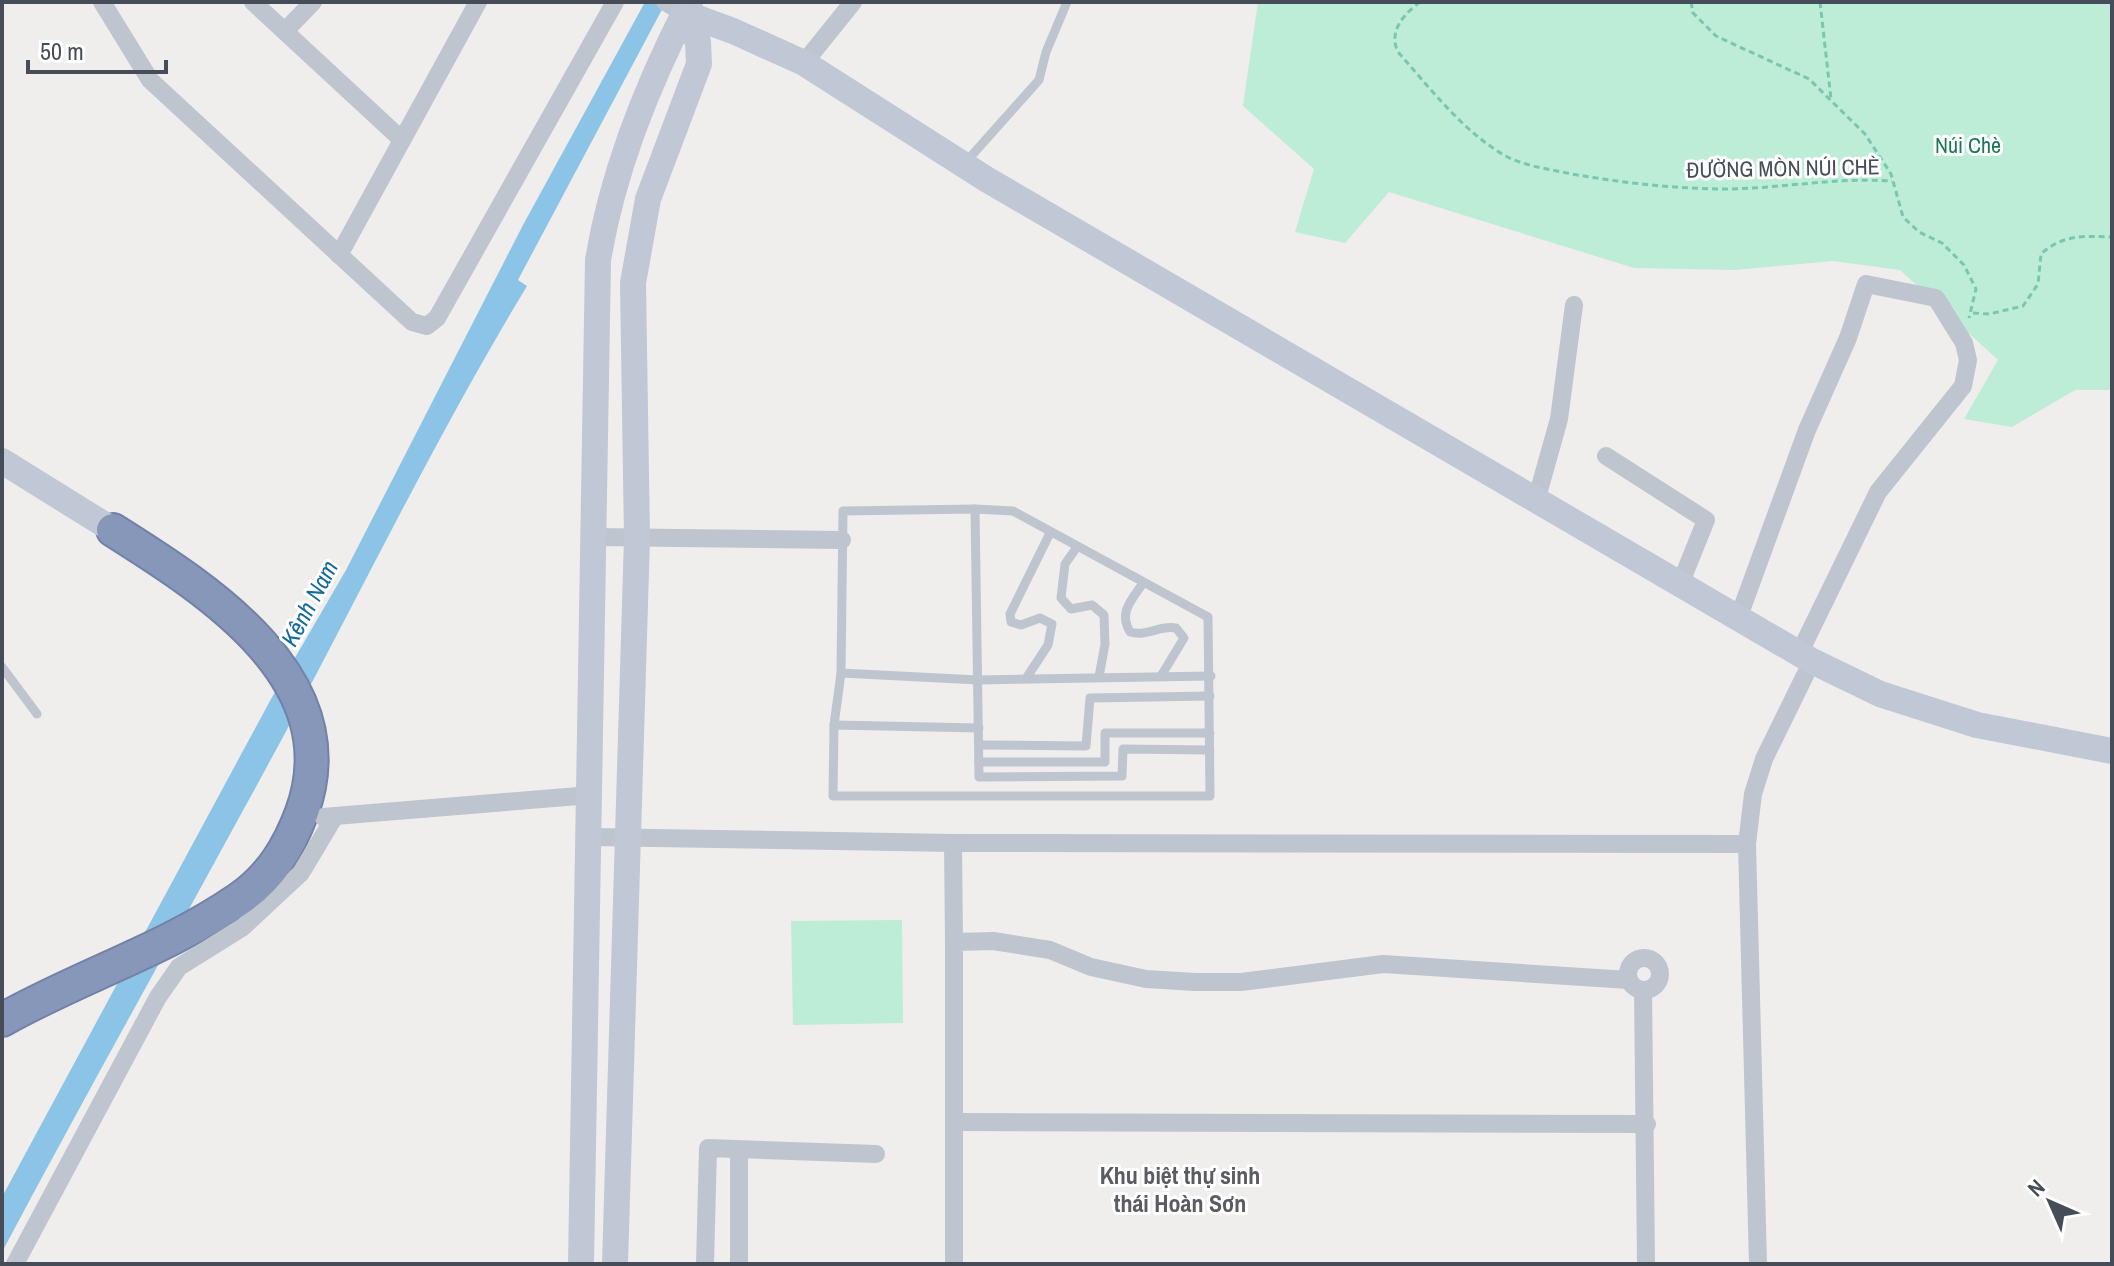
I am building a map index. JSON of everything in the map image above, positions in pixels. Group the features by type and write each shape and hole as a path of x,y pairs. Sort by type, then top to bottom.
{"highway":[{"path":"10,1011 152,951 241,898 284,853 299,820 312,770 311,743 304,717 272,655 218,602 113,530"}],"main road":[{"path":"680,6 804,63 962,165 1679,587 1806,658 1880,694 1977,725 2112,751"},
{"path":"581,1264 591,837 598,260 626,147 680,6"},
{"path":"615,1264 637,538 633,283 648,199 699,64 698,42 680,6"},
{"path":"2,461 113,530"}],"street":[{"path":"102,2 150,80 412,322 427,326 437,318 615,2"},
{"path":"253,2 402,140"},
{"path":"285,31 313,2"},
{"path":"339,255 478,2"},
{"path":"804,63 853,2"},
{"path":"1738,619 1807,430 1848,338 1866,284 1936,298 1959,335 1968,360 1963,386 1878,492 1764,759 1753,794 1747,844 1758,1264"},
{"path":"1536,501 1559,419 1574,305"},
{"path":"1606,456 1706,520 1679,587"},
{"path":"594,537 842,540"},
{"path":"299,820 591,795"},
{"path":"15,1264 158,997 179,967 243,927 301,873 335,816"},
{"path":"591,837 953,843 1747,844"},
{"path":"953,843 954,1264"},
{"path":"954,942 993,941 1050,950 1091,967 1146,979 1241,982 1383,964 1636,985 1647,1124 1646,1264"},
{"path":"955,1122 1647,1124"},
{"path":"705,1264 708,1148 876,1154"},
{"path":"739,1150 739,1264"}],"lane":[{"path":"962,165 1039,80 1046,52 1067,2"},
{"path":"975,509 979,777 1122,776 1123,749 1210,750"},
{"path":"975,509 1013,511 1208,617 1210,796 833,796 834,725 841,673 843,511 975,509"},
{"path":"1027,677 1048,645 1052,624 1040,618 1021,625 1011,622 1010,614 1050,533"},
{"path":"1077,547 1065,564 1061,598 1071,609 1092,605 1104,615 1105,644 1099,677"},
{"path":"1143,583 1124,612 1124,622 1130,632 1142,635 1166,626 1176,628 1184,638 1161,676"},
{"path":"2,667 37,714"},
{"path":"841,673 978,680 1211,676"},
{"path":"979,745 1086,746 1090,698 1210,696"},
{"path":"834,725 979,728"},
{"path":"979,762 1105,762 1105,733 1210,733"}],"path":[{"name":"ĐƯỜNG MÒN NÚI CHÈ","path":"1420,2 1398,23 1394,43 1398,52 1449,110 1504,155 1539,167 1593,178 1684,187 1729,189 1854,179 1892,181"},
{"name":"ĐƯỜNG MÒN NÚI CHÈ","path":"1691,2 1693,13 1716,36 1809,79 1879,151 1903,217 1919,232 1942,243 1964,265 1976,289 1973,313"},
{"path":"1820,2 1831,102"},
{"path":"1959,335 1973,313 1989,314 2023,306 2038,284 2041,254 2054,242 2089,234 2112,237"}],"green space":[{"name":"Núi Chè","path":"1258,2 2112,2 2112,390 2075,390 2012,427 1964,419 1998,360 1900,270 1833,261 1735,270 1634,268 1389,192 1345,243 1295,232 1314,169 1243,106"},
{"path":"902,920 903,1023 793,1025 791,921"}],"water":[{"name":"Kênh Nam","path":"645,2 666,2 518,280 527,286 432,453 283,737 2,1252 2,1197 271,699 346,570 523,225"}],"district":[{"name":"Khu biệt thự sinh thái Hoàn Sơn","path":"1180,1189"}]}
